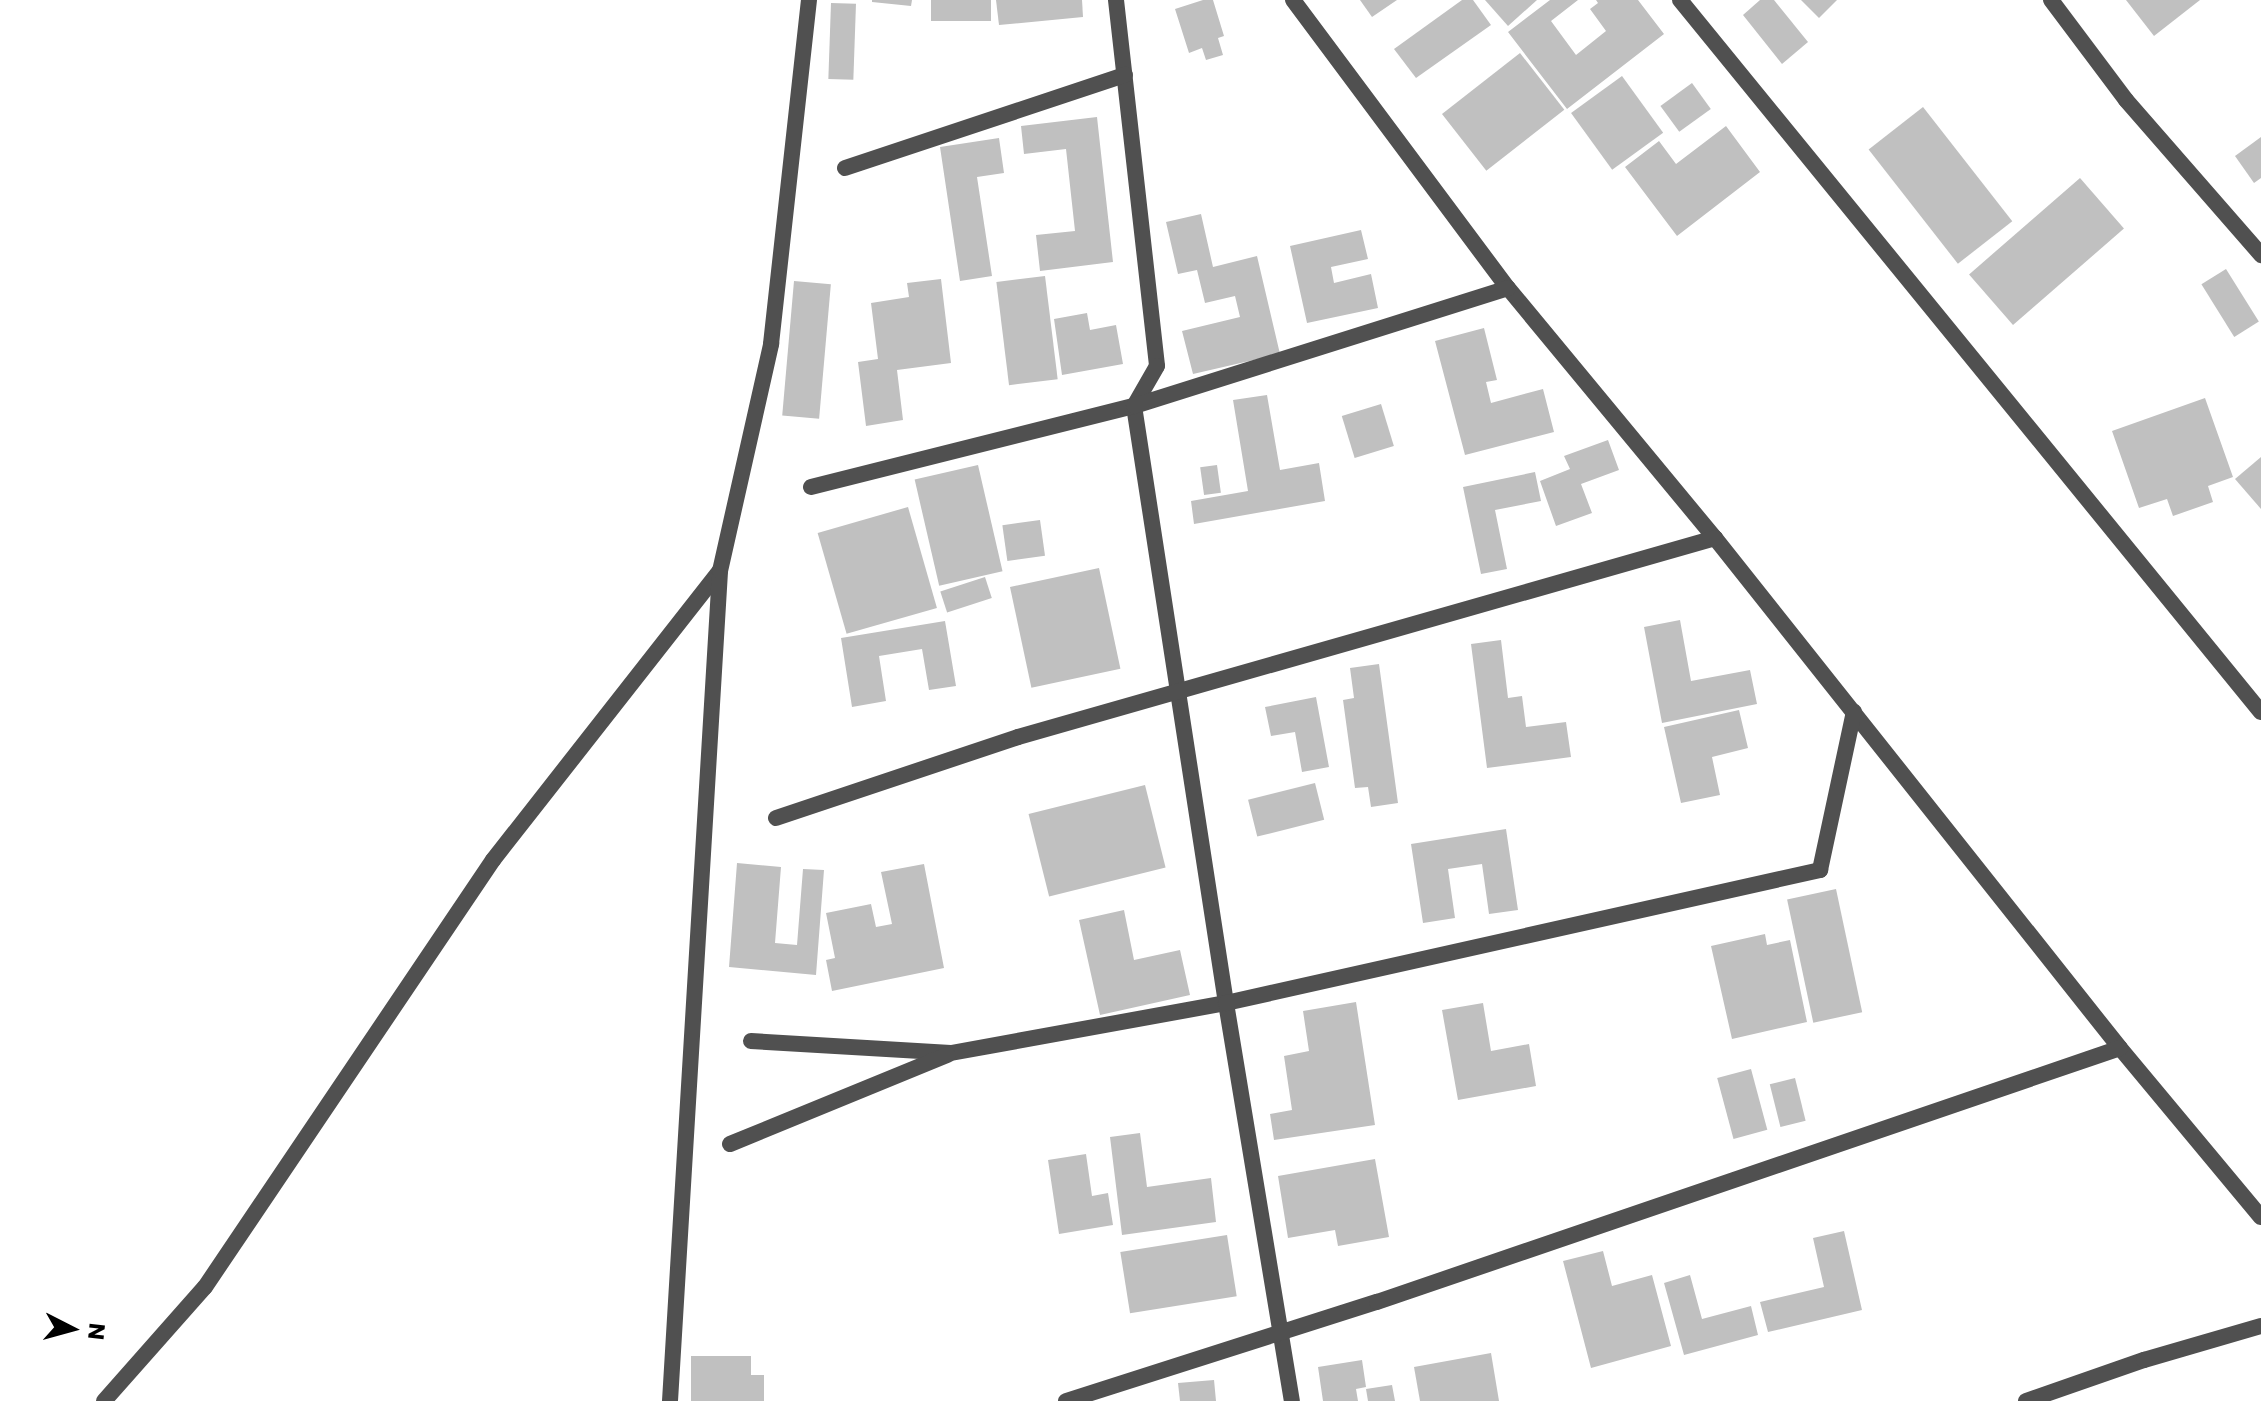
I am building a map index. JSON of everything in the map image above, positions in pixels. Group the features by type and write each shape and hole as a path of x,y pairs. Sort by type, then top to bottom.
{"street":[{"path":"670,1401 720,571 771,344 809,0"},
{"path":"1116,0 1157,366 1134,406 1226,1003 1270,1273 1284,1332 1292,1401"},
{"path":"1293,0 1508,288 1715,538 2120,1048 2261,1217"},
{"path":"1680,0 2261,712"},
{"path":"2051,0 2126,100 2261,255"},
{"path":"845,168 1125,75"},
{"path":"811,487 1134,406 1508,288"},
{"path":"776,818 1018,737 1715,538"},
{"path":"104,1401 205,1287 493,860 720,571"},
{"path":"730,1144 951,1053 1226,1003 1820,870 1854,712"},
{"path":"751,1041 951,1053"},
{"path":"1066,1401 1284,1332 2120,1048"},
{"path":"2026,1401 2144,1360 2261,1326"}],"building":[{"path":"872,0 912,0 911,6"},
{"path":"931,0 991,0 991,21 931,21"},
{"path":"996,0 1082,0 1083,17 999,25"},
{"path":"1213,0 1224,36 1218,38 1223,55 1206,60 1202,48 1189,53 1175,9"},
{"path":"1360,0 1397,0 1372,17"},
{"path":"1462,0 1473,0 1491,25 1416,78 1394,49"},
{"path":"1485,0 1537,0 1508,26"},
{"path":"1550,0 1578,0 1551,21 1576,55 1606,31 1590,9 1598,3 1596,0 1638,0 1664,34 1567,109 1508,32"},
{"path":"1760,0 1774,0 1808,42 1782,64 1743,15"},
{"path":"1801,0 1837,0 1819,18"},
{"path":"2126,0 2200,0 2154,36"},
{"path":"831,3 856,4 853,80 828,79"},
{"path":"1520,53 1564,110 1486,171 1442,114"},
{"path":"1622,76 1663,133 1612,170 1571,113"},
{"path":"1692,83 1711,109 1679,132 1660,106"},
{"path":"1923,107 2012,221 1958,264 1869,149"},
{"path":"1097,117 1113,262 1040,271 1036,235 1075,231 1066,149 1024,154 1021,126"},
{"path":"1726,126 1760,172 1677,236 1625,167 1659,141 1676,164"},
{"path":"2261,137 2261,178 2254,183 2235,156"},
{"path":"999,138 1004,173 977,177 992,276 960,281 940,147"},
{"path":"2080,178 2124,229 2013,325 1969,274"},
{"path":"1201,214 1213,267 1257,256 1280,354 1193,374 1182,331 1240,317 1235,296 1205,303 1197,270 1178,274 1166,222"},
{"path":"1361,230 1368,259 1331,267 1334,283 1371,274 1378,308 1307,323 1290,246"},
{"path":"2226,269 2259,322 2234,337 2201,284"},
{"path":"1045,276 1058,379 1009,385 996,282"},
{"path":"941,279 951,363 897,370 903,420 866,426 858,362 878,359 871,303 909,297 907,283"},
{"path":"794,281 831,284 819,419 782,415"},
{"path":"1087,313 1090,330 1116,325 1123,364 1062,375 1054,319"},
{"path":"1484,328 1497,380 1486,382 1491,403 1543,389 1554,432 1465,455 1435,341"},
{"path":"1267,395 1280,470 1319,463 1325,501 1194,524 1191,501 1248,491 1233,400"},
{"path":"2205,398 2233,477 2208,486 2213,502 2173,516 2167,499 2139,508 2112,431"},
{"path":"1381,404 1394,446 1355,458 1342,416"},
{"path":"1608,440 1619,470 1581,484 1592,513 1556,526 1540,481 1570,469 1564,456"},
{"path":"2261,457 2261,509 2235,479"},
{"path":"978,465 1003,571 939,586 915,480"},
{"path":"1217,465 1221,493 1204,495 1200,467"},
{"path":"1535,472 1541,501 1495,510 1507,569 1481,574 1463,487"},
{"path":"908,507 937,608 847,634 818,533"},
{"path":"1040,520 1045,556 1007,561 1002,525"},
{"path":"1099,568 1120,669 1031,688 1010,587"},
{"path":"985,577 992,598 947,612 940,592"},
{"path":"1680,620 1691,681 1750,670 1757,704 1662,723 1644,627"},
{"path":"945,621 956,686 929,690 922,649 879,656 886,701 852,707 841,638"},
{"path":"1501,640 1508,698 1522,696 1526,727 1566,722 1571,757 1487,768 1471,644"},
{"path":"1379,664 1398,803 1371,807 1368,787 1355,788 1343,700 1354,698 1350,668"},
{"path":"1316,697 1329,767 1302,772 1295,732 1271,736 1265,707"},
{"path":"1739,710 1748,748 1712,757 1720,795 1681,803 1664,727"},
{"path":"1315,783 1324,820 1257,837 1248,800"},
{"path":"1145,785 1166,867 1049,897 1029,814"},
{"path":"1506,829 1518,910 1489,914 1482,864 1448,869 1455,918 1423,923 1411,844"},
{"path":"737,863 781,867 775,943 797,945 803,869 824,870 816,975 729,967"},
{"path":"924,864 944,968 832,991 826,960 835,958 826,913 871,904 876,927 892,924 881,872"},
{"path":"1836,889 1862,1012 1813,1023 1787,899"},
{"path":"1124,910 1134,960 1180,950 1190,995 1100,1015 1079,920"},
{"path":"1765,934 1767,945 1790,940 1807,1022 1732,1039 1711,946"},
{"path":"1356,1002 1375,1125 1274,1140 1270,1114 1292,1110 1284,1056 1309,1051 1303,1011"},
{"path":"1483,1003 1491,1051 1529,1044 1536,1086 1458,1100 1442,1010"},
{"path":"1751,1069 1767,1130 1733,1139 1717,1078"},
{"path":"1795,1078 1806,1121 1780,1127 1770,1084"},
{"path":"1140,1133 1147,1187 1211,1178 1216,1222 1122,1235 1110,1137"},
{"path":"1086,1154 1092,1196 1108,1193 1113,1225 1059,1234 1048,1160"},
{"path":"1375,1159 1389,1237 1338,1246 1335,1230 1288,1238 1278,1176"},
{"path":"1844,1231 1862,1310 1768,1332 1760,1302 1824,1287 1813,1238"},
{"path":"1227,1235 1237,1296 1130,1313 1120,1252"},
{"path":"1603,1251 1612,1286 1652,1275 1671,1346 1591,1368 1563,1261"},
{"path":"1690,1275 1702,1319 1751,1306 1758,1335 1684,1355 1664,1283"},
{"path":"1491,1353 1499,1401 1420,1401 1414,1367"},
{"path":"691,1356 751,1356 751,1375 764,1375 764,1401 691,1401"},
{"path":"1362,1360 1366,1387 1356,1389 1358,1401 1323,1401 1318,1367"},
{"path":"1214,1380 1216,1401 1180,1401 1178,1383"},
{"path":"1392,1385 1395,1401 1368,1401 1366,1389"}]}
